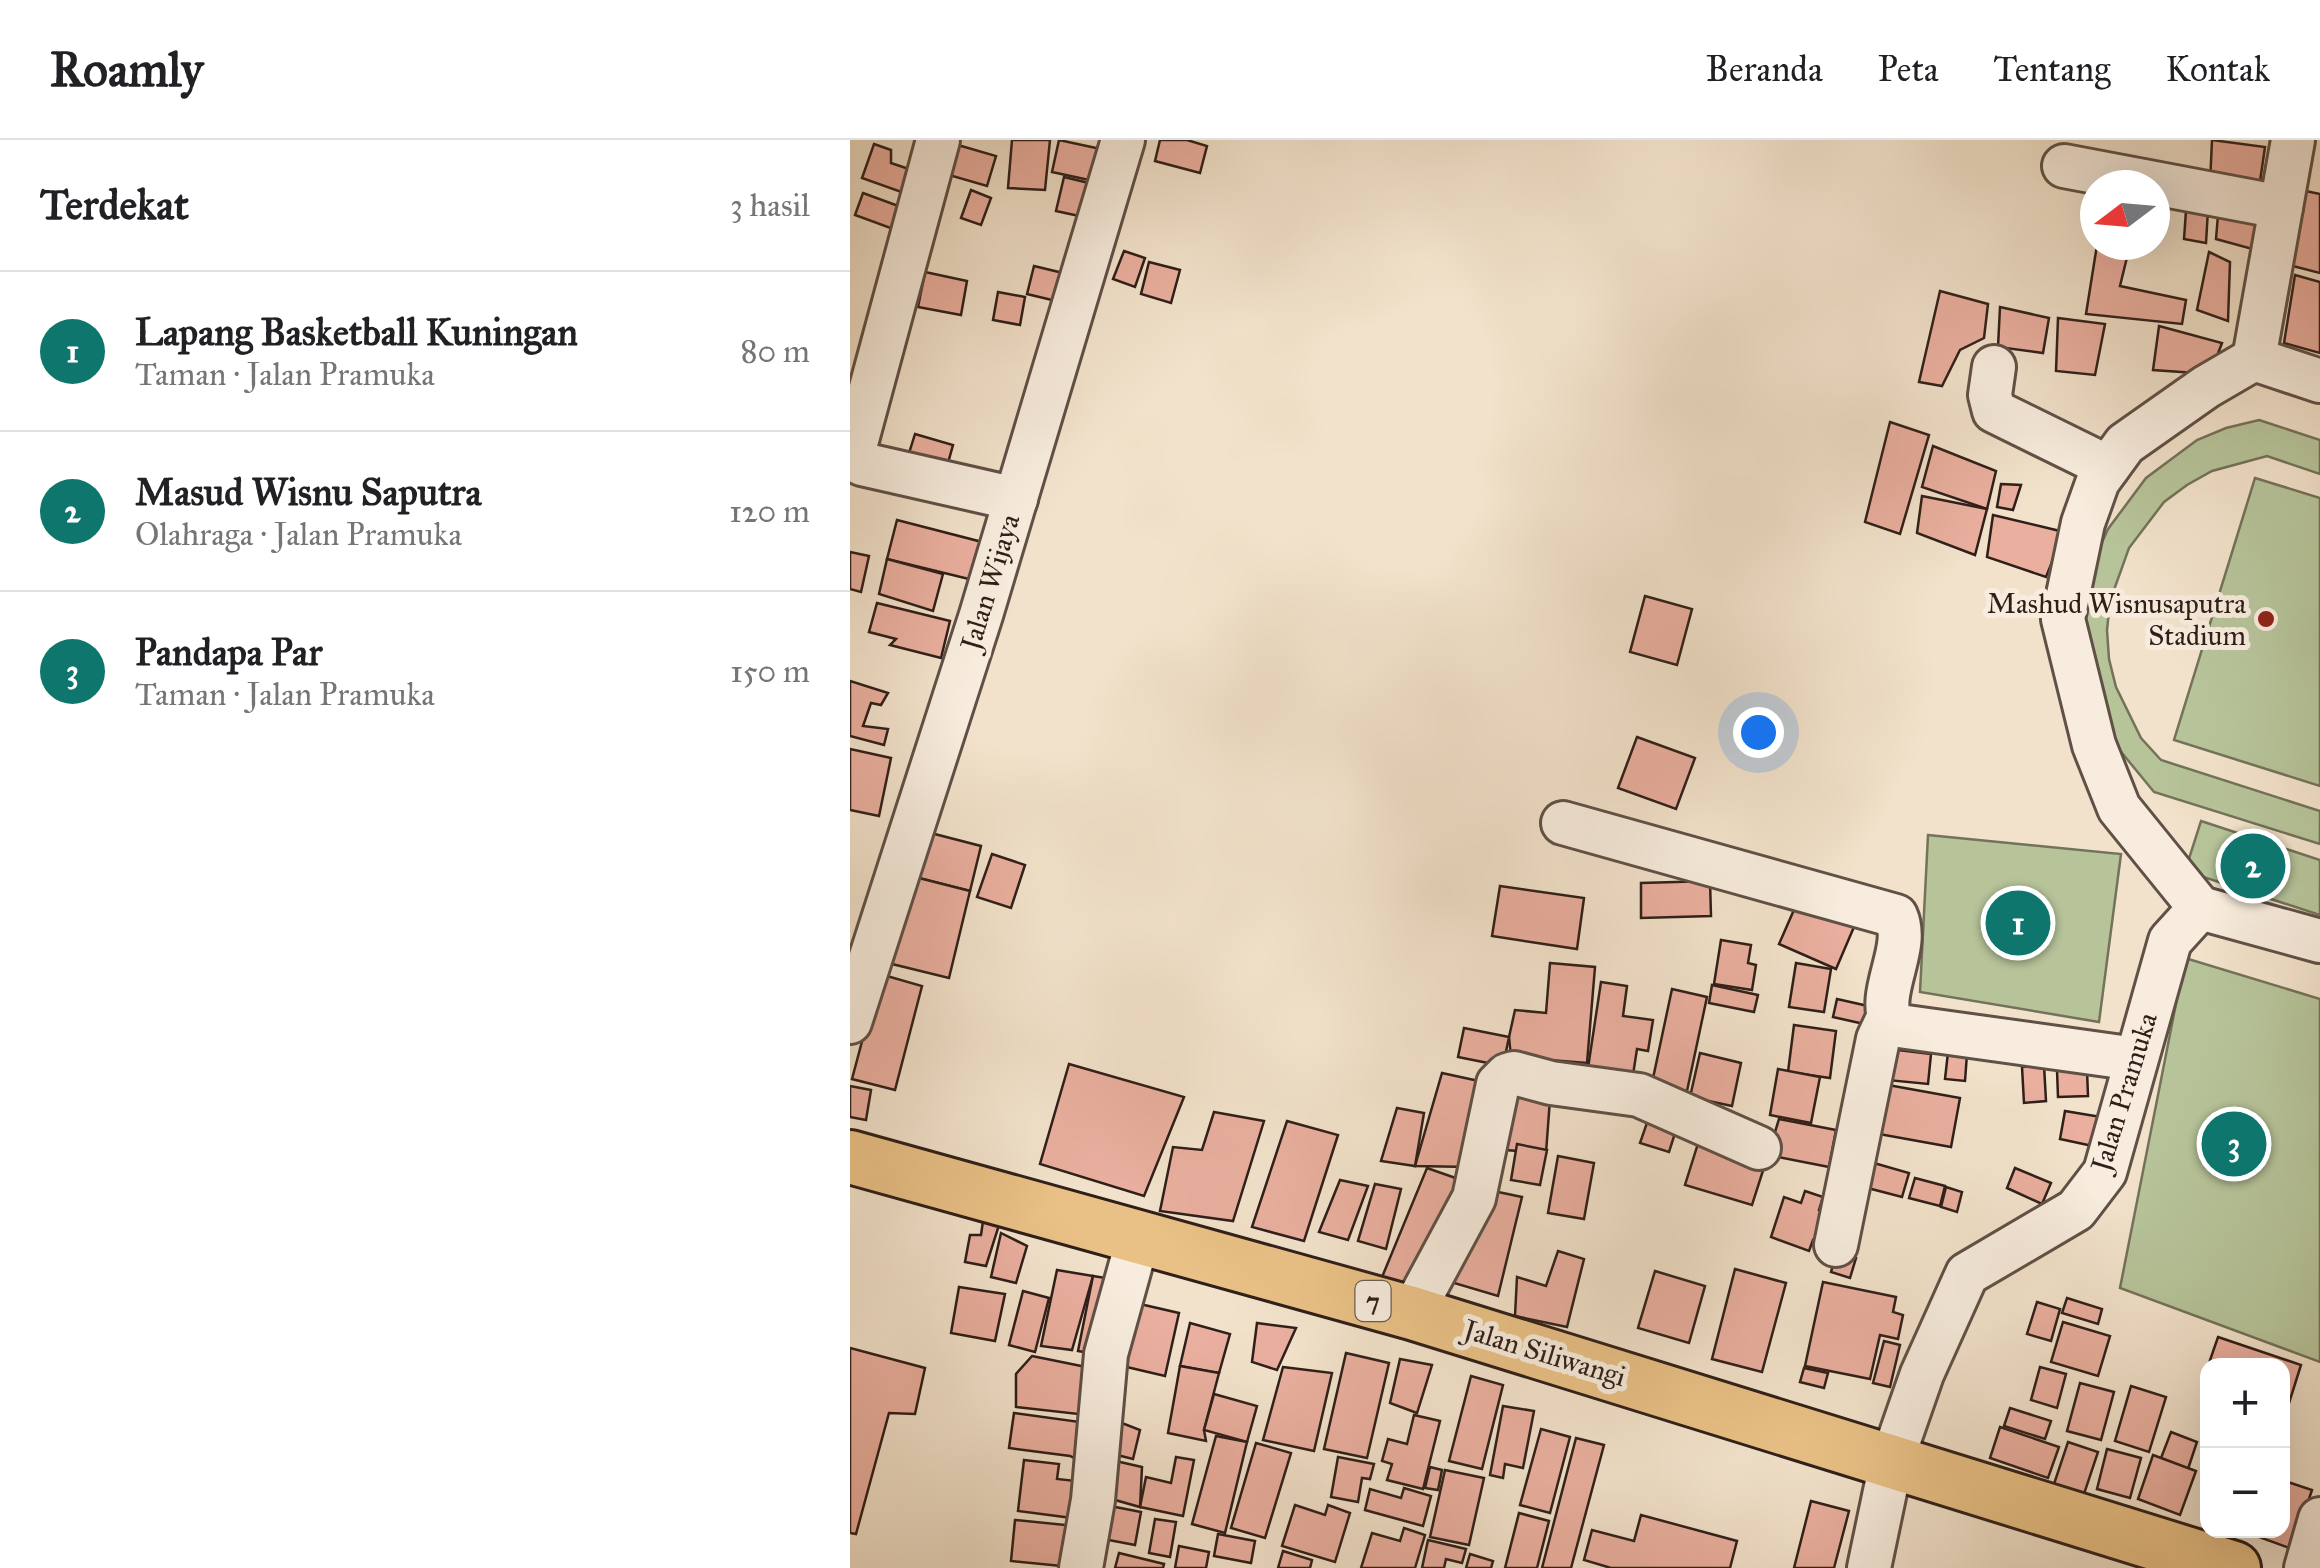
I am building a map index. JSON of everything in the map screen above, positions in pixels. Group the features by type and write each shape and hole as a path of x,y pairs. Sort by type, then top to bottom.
{"main road":[{"name":"Jalan Siliwangi","path":"850,1157 1412,1313 2234,1568"}],"street":[{"path":"938,140 854,451 862,464 1016,499"},
{"name":"Jalan Wijaya","path":"850,1022 1016,499 1123,140"},
{"path":"2254,360 2293,140"},
{"path":"2064,166 2281,207"},
{"path":"2320,381 2254,360 2206,387 2125,444 2098,481 2083,523 2064,619 2094,745 2119,808 2200,908 2320,941"},
{"path":"1994,367 1990,394 1994,411 2108,467"},
{"path":"1563,822 1896,916 1900,931 1888,1018 1878,1039 1836,1245"},
{"name":"Jalan Pramuka","path":"1869,1568 1891,1463 1922,1374 1966,1274 2076,1210 2104,1172 2170,941 2200,908"},
{"path":"1888,1018 1892,1025 2136,1059"},
{"path":"1412,1313 1474,1198 1498,1084 1506,1074 1639,1095 1759,1148"},
{"path":"1081,1568 1092,1500 1106,1354 1139,1235"},
{"path":"2306,1568 2320,1519"}],"green space":[{"path":"2259,420 2320,440 2320,474 2267,456 2212,471 2164,502 2129,548 2110,601 2109,659 2116,687 2141,738 2161,760 2320,811 2320,844 2154,792 2113,742 2082,620 2095,558 2108,529 2146,478 2197,440"},
{"name":"Mashud Wisnusaputra Stadium","path":"2255,478 2320,498 2320,786 2174,740"},
{"path":"2201,821 2320,860 2320,915 2185,871"},
{"path":"1928,835 2121,854 2099,1022 1920,992"},
{"path":"2185,958 2320,999 2320,1362 2120,1288"}],"building":[{"path":"1012,140 1050,140 1045,190 1008,188"},
{"path":"1059,140 1110,151 1103,183 1052,172"},
{"path":"1160,140 1187,140 1207,146 1200,173 1155,161"},
{"path":"2212,140 2265,147 2257,202 2210,184"},
{"path":"951,143 996,156 987,186 942,173"},
{"path":"874,144 891,150 891,163 912,170 904,193 862,178"},
{"path":"1064,177 1101,186 1093,219 1056,211"},
{"path":"971,190 991,198 981,225 961,218"},
{"path":"2301,190 2320,194 2320,273 2289,265"},
{"path":"863,193 912,211 904,233 855,215"},
{"path":"2209,193 2206,243 2184,239 2187,197"},
{"path":"2219,203 2260,216 2256,250 2216,239"},
{"path":"1124,251 1145,258 1135,287 1113,279"},
{"path":"2209,252 2230,262 2228,321 2197,310"},
{"path":"2095,260 2126,260 2120,286 2186,300 2182,324 2086,314"},
{"path":"1149,262 1180,270 1171,303 1141,294"},
{"path":"1034,266 1063,273 1056,301 1027,294"},
{"path":"925,272 967,281 961,315 918,307"},
{"path":"2295,275 2320,282 2320,353 2284,343"},
{"path":"1940,291 1988,304 1984,338 1960,350 1942,386 1919,382"},
{"path":"998,292 1025,297 1020,325 993,320"},
{"path":"2000,307 2049,318 2043,353 1998,347"},
{"path":"2058,318 2105,324 2095,375 2056,371"},
{"path":"2159,326 2222,343 2210,374 2153,370"},
{"path":"1890,422 1929,435 1900,534 1865,522"},
{"path":"915,434 953,445 944,477 905,466"},
{"path":"1933,446 1996,471 1987,509 1922,487"},
{"path":"2001,484 2021,485 2013,510 1997,507"},
{"path":"1922,496 1987,509 1975,555 1917,533"},
{"path":"1993,515 2064,532 2046,577 1987,557"},
{"path":"897,520 986,543 977,581 887,559"},
{"path":"850,552 869,556 861,592 850,589"},
{"path":"887,559 943,574 933,611 879,594"},
{"path":"1645,596 1692,609 1677,665 1630,652"},
{"path":"877,603 950,621 941,658 890,645 896,639 869,632"},
{"path":"850,681 888,693 881,705 871,703 863,726 888,729 884,745 850,736"},
{"path":"1637,737 1695,758 1676,809 1618,788"},
{"path":"850,749 891,758 879,816 850,810"},
{"path":"923,831 981,846 970,891 911,876"},
{"path":"992,854 1025,865 1011,908 977,897"},
{"path":"911,876 970,891 949,978 888,963"},
{"path":"1710,881 1711,916 1641,918 1641,883"},
{"path":"1500,886 1584,898 1577,949 1492,936"},
{"path":"1797,903 1854,927 1836,969 1779,944"},
{"path":"1721,940 1751,945 1748,963 1756,965 1752,990 1714,984"},
{"path":"1550,963 1595,967 1587,1063 1511,1057 1509,1037 1515,1010 1546,1013"},
{"path":"1796,963 1831,969 1824,1012 1789,1007"},
{"path":"880,974 922,986 895,1090 852,1079"},
{"path":"1601,982 1627,986 1623,1016 1653,1020 1648,1051 1637,1049 1633,1075 1588,1068"},
{"path":"1712,985 1758,995 1754,1012 1709,1003"},
{"path":"1672,989 1707,997 1687,1091 1652,1083"},
{"path":"1837,999 1877,1008 1873,1026 1833,1017"},
{"path":"1794,1025 1836,1031 1830,1078 1788,1072"},
{"path":"1464,1028 1509,1037 1503,1066 1458,1057"},
{"path":"1890,1049 1931,1054 1928,1084 1887,1080"},
{"path":"1948,1052 1967,1054 1965,1081 1945,1079"},
{"path":"1700,1053 1741,1063 1732,1106 1690,1097"},
{"path":"1069,1064 1184,1097 1144,1196 1040,1164"},
{"path":"2044,1065 2046,1101 2024,1103 2022,1067"},
{"path":"1778,1069 1820,1077 1811,1123 1770,1115"},
{"path":"2057,1070 2087,1070 2088,1096 2058,1097"},
{"path":"1442,1073 1488,1083 1470,1167 1415,1166"},
{"path":"1888,1085 1960,1098 1951,1147 1879,1134"},
{"path":"850,1086 871,1090 866,1120 850,1117"},
{"path":"1510,1095 1550,1099 1546,1153 1505,1150"},
{"path":"1397,1108 1424,1113 1415,1166 1381,1161"},
{"path":"2065,1111 2107,1118 2102,1148 2060,1139"},
{"path":"1214,1112 1264,1121 1233,1221 1160,1211 1173,1147 1202,1150"},
{"path":"1649,1117 1677,1127 1669,1152 1640,1143"},
{"path":"1779,1119 1836,1130 1829,1167 1768,1155"},
{"path":"1287,1121 1338,1135 1304,1241 1252,1227"},
{"path":"1701,1134 1768,1155 1752,1205 1685,1185"},
{"path":"1517,1144 1547,1150 1540,1185 1511,1180"},
{"path":"1558,1156 1594,1163 1584,1219 1548,1213"},
{"path":"1867,1161 1909,1173 1902,1197 1860,1186"},
{"path":"1427,1168 1467,1182 1412,1291 1380,1282"},
{"path":"2015,1168 2051,1183 2042,1204 2007,1188"},
{"path":"1915,1178 1945,1186 1940,1206 1909,1198"},
{"path":"1340,1180 1368,1186 1348,1240 1319,1232"},
{"path":"1375,1184 1401,1189 1386,1249 1358,1241"},
{"path":"1946,1187 1962,1192 1957,1212 1941,1207"},
{"path":"1484,1189 1522,1197 1498,1296 1444,1280"},
{"path":"1805,1191 1823,1197 1819,1210 1831,1214 1821,1244 1813,1240 1809,1251 1771,1237 1784,1197 1801,1203"},
{"path":"983,1221 1000,1222 986,1266 965,1262 970,1235 981,1235"},
{"path":"1001,1233 1027,1246 1016,1283 991,1277"},
{"path":"1558,1251 1584,1259 1567,1327 1515,1316 1517,1277 1546,1286"},
{"path":"1837,1252 1856,1258 1850,1278 1831,1272"},
{"path":"1735,1269 1786,1283 1762,1372 1712,1359"},
{"path":"1057,1270 1093,1276 1072,1350 1041,1346"},
{"path":"1655,1271 1705,1286 1689,1343 1638,1328"},
{"path":"1093,1276 1118,1280 1100,1355 1078,1351"},
{"path":"1823,1282 1896,1297 1893,1312 1903,1315 1898,1339 1880,1335 1870,1379 1805,1366"},
{"path":"959,1287 1005,1294 995,1341 951,1333"},
{"path":"1023,1291 1049,1298 1035,1352 1009,1345"},
{"path":"2067,1298 2102,1309 2098,1324 2062,1313"},
{"path":"1127,1301 1179,1313 1165,1376 1114,1364"},
{"path":"2037,1302 2060,1309 2051,1341 2027,1334"},
{"path":"2063,1322 2110,1336 2098,1376 2051,1362"},
{"path":"1190,1323 1230,1334 1219,1373 1180,1366"},
{"path":"1257,1323 1296,1328 1277,1370 1252,1362"},
{"path":"2218,1337 2280,1358 2211,1358"},
{"path":"1884,1341 1900,1345 1890,1387 1873,1383"},
{"path":"850,1348 925,1368 915,1414 889,1413 856,1534 850,1533"},
{"path":"1346,1353 1389,1363 1367,1458 1324,1449"},
{"path":"1032,1356 1096,1369 1087,1415 1016,1407 1016,1374"},
{"path":"1400,1359 1432,1365 1417,1413 1390,1403"},
{"path":"2290,1361 2301,1365 2290,1400"},
{"path":"1180,1366 1219,1373 1204,1430 1206,1441 1168,1433"},
{"path":"1283,1367 1332,1373 1314,1451 1263,1440"},
{"path":"2040,1367 2066,1374 2057,1408 2031,1400"},
{"path":"1804,1368 1828,1373 1824,1388 1800,1382"},
{"path":"1471,1376 1503,1385 1482,1469 1449,1461"},
{"path":"2080,1383 2114,1392 2101,1440 2067,1431"},
{"path":"2131,1386 2166,1397 2149,1452 2115,1441"},
{"path":"1214,1394 1257,1406 1247,1442 1204,1430"},
{"path":"1503,1406 1534,1411 1523,1468 1505,1464 1503,1478 1490,1475"},
{"path":"2010,1408 2051,1421 2045,1439 2004,1426"},
{"path":"1014,1413 1080,1422 1088,1465 1070,1456 1009,1448"},
{"path":"1414,1415 1440,1421 1423,1489 1387,1480 1392,1464 1382,1461 1388,1439 1407,1444"},
{"path":"1109,1418 1140,1430 1133,1459 1105,1452"},
{"path":"2000,1427 2059,1447 2048,1478 1990,1458"},
{"path":"1541,1429 1570,1437 1550,1513 1520,1505"},
{"path":"2171,1432 2197,1442 2188,1469 2161,1458"},
{"path":"1216,1436 1247,1442 1225,1533 1192,1524"},
{"path":"1576,1438 1604,1445 1571,1568 1542,1568"},
{"path":"2068,1442 2098,1452 2084,1494 2054,1484"},
{"path":"1256,1443 1291,1453 1265,1538 1231,1528"},
{"path":"2107,1449 2141,1458 2130,1498 2097,1489"},
{"path":"2153,1455 2196,1471 2180,1515 2138,1499"},
{"path":"1176,1457 1194,1460 1183,1516 1140,1507 1146,1477 1171,1483"},
{"path":"1338,1457 1374,1464 1370,1479 1362,1478 1358,1502 1331,1497"},
{"path":"1107,1459 1142,1467 1140,1507 1101,1496"},
{"path":"1024,1460 1059,1464 1057,1479 1085,1482 1080,1519 1018,1511"},
{"path":"1430,1467 1442,1470 1438,1490 1425,1488"},
{"path":"1445,1470 1484,1478 1469,1545 1430,1537"},
{"path":"2290,1483 2312,1490 2292,1549 2262,1538 2290,1538"},
{"path":"1404,1488 1431,1496 1423,1526 1365,1510 1370,1489 1401,1498"},
{"path":"1811,1501 1849,1511 1834,1568 1794,1568"},
{"path":"1100,1504 1141,1512 1135,1545 1093,1537"},
{"path":"1295,1505 1325,1515 1328,1505 1350,1513 1335,1562 1282,1546"},
{"path":"1519,1513 1549,1521 1537,1568 1505,1568"},
{"path":"1641,1515 1737,1541 1730,1568 1611,1568 1584,1560 1592,1530 1634,1541"},
{"path":"1155,1519 1176,1522 1170,1557 1149,1553"},
{"path":"1015,1520 1076,1526 1072,1567 1011,1561"},
{"path":"1404,1528 1425,1535 1415,1568 1361,1568 1372,1533 1400,1541"},
{"path":"1218,1534 1255,1541 1251,1563 1214,1556"},
{"path":"1428,1540 1466,1549 1462,1563 1446,1559 1444,1568 1422,1568"},
{"path":"1179,1546 1209,1552 1206,1568 1175,1568"},
{"path":"1283,1551 1312,1560 1310,1568 1278,1568"},
{"path":"1119,1553 1164,1564 1163,1568 1115,1568"},
{"path":"1470,1554 1493,1561 1491,1568 1466,1568"}],"place":[{"name":"Mashud Wisnusaputra Stadium","path":"2266,619"},
{"name":"Masud Wisnu Saputra","path":"2253,866"},
{"name":"Lapang Basketball Kuningan","path":"2018,923"},
{"name":"Pandapa Par","path":"2234,1144"}]}
